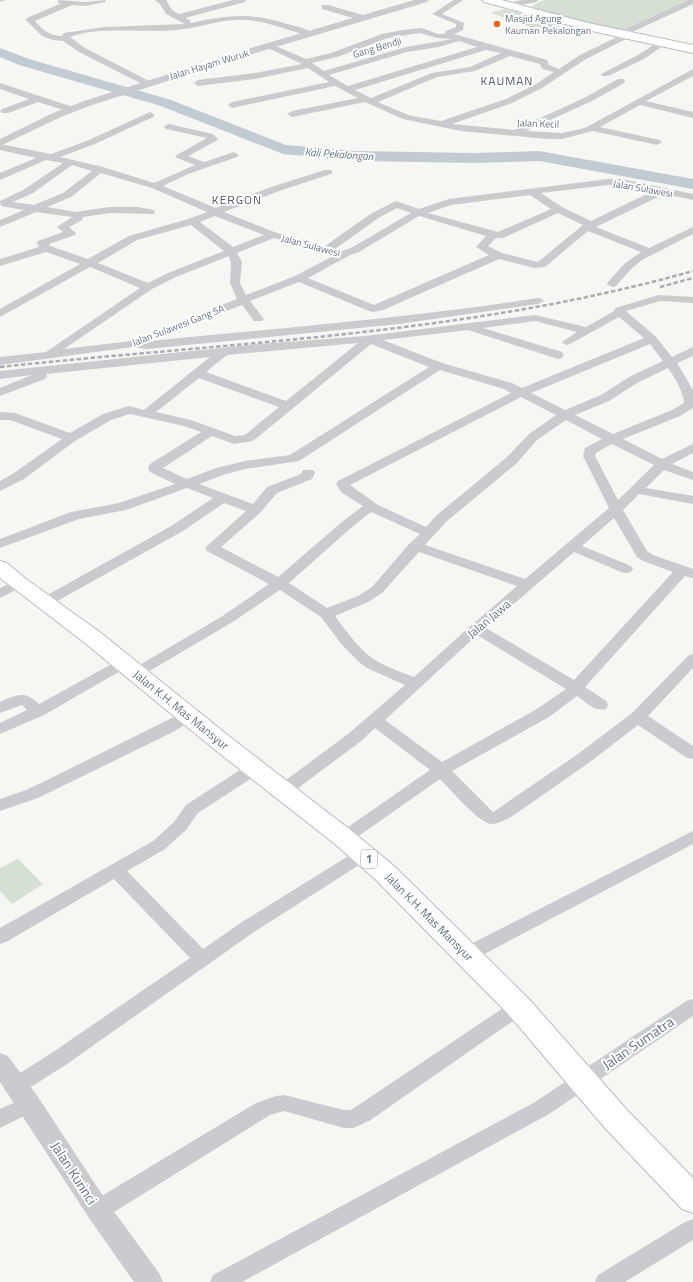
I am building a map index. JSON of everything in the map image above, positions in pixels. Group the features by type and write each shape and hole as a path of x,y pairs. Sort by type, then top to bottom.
{"main road":[{"path":"488,0 509,5 530,4 624,34 693,49"},
{"name":"Jalan K.H. Mas Mansyur","path":"0,567 10,589 45,602 93,638 364,854 385,873 519,1007 556,1051 584,1080 616,1119 693,1199"}],"street":[{"path":"52,0 84,4 102,0"},
{"path":"159,0 163,2 169,12 191,24"},
{"path":"179,17 242,0"},
{"name":"Jalan Hayam Wuruk","path":"0,143 70,109 147,84 424,0"},
{"path":"451,36 449,33 460,28 460,23 448,17 436,14 459,0"},
{"path":"439,125 509,101 624,34 693,1"},
{"path":"70,3 30,20 47,37 56,39 65,38 67,35 76,33 109,30 170,28 229,18 241,18 280,24 310,34"},
{"path":"324,7 363,18"},
{"path":"198,83 255,76 334,55 385,36 421,30 437,36 451,36 509,54 544,62 545,67 561,72"},
{"path":"65,38 82,50 147,84"},
{"name":"Gang Bendji","path":"322,74 406,50 439,45 461,39"},
{"path":"605,74 640,57 663,43"},
{"name":"Jalan Kecil","path":"271,46 306,63 336,83 395,113 439,125 514,134 562,136 592,128 693,72"},
{"path":"348,89 486,47"},
{"path":"292,114 369,100 435,75 472,69 509,54"},
{"path":"514,134 589,99 621,81"},
{"path":"232,105 336,83"},
{"path":"2,88 70,109"},
{"path":"5,111 36,100 36,98"},
{"path":"638,102 693,115"},
{"path":"0,178 50,157 92,142 150,115"},
{"path":"169,127 213,138 180,156 205,166"},
{"path":"592,128 657,142"},
{"name":"Jalan Sulawesi","path":"0,146 100,169 155,186 273,235 345,254 355,250 418,213 449,202 608,182 622,182 693,197"},
{"path":"155,186 234,155"},
{"path":"2,203 48,179 71,162"},
{"path":"0,224 40,208 67,195 100,169"},
{"path":"0,314 133,238 192,221 278,188 328,172"},
{"path":"486,232 481,247 498,255 534,266 540,265 589,226 663,190"},
{"path":"531,191 558,209 589,226 650,252"},
{"path":"2,203 76,215 109,210 138,210 150,212"},
{"path":"327,250 376,215 396,204 418,213 502,235 558,209"},
{"path":"76,215 78,218 62,227 71,232 42,244 46,248 89,263 148,287"},
{"path":"192,221 213,235 237,260 234,282 249,308 258,318"},
{"path":"612,284 628,266 650,252 693,230"},
{"path":"50,353 148,287 273,235"},
{"path":"0,263 46,248"},
{"name":"Jalan Sulawesi Gang 5A","path":"0,361 50,353 133,344 299,278 345,254"},
{"path":"299,278 375,309 498,255"},
{"path":"568,342 620,312 619,311 621,309 655,299 693,300"},
{"path":"133,344 147,345 365,325 449,315 538,301"},
{"path":"344,838 404,797 440,770 557,704 576,688 620,638 688,572 648,558 642,554 616,509 589,456 590,451 594,448 612,439 676,413 690,405 691,400 689,394 671,362 662,350 636,324 620,312"},
{"path":"0,375 368,339 535,318 588,331"},
{"path":"468,326 558,355"},
{"path":"368,339 438,366 501,383 682,474 693,476"},
{"path":"0,487 19,476 71,438 99,422 121,412 133,410 187,423 234,440 248,438 368,339"},
{"path":"0,729 130,668 232,616 280,584 344,526 373,505 347,490 343,484 520,393 652,339"},
{"path":"326,614 363,599 377,590 428,532 461,501 512,460 534,437 565,414 605,398 633,380 693,351"},
{"path":"146,414 224,352"},
{"path":"0,544 76,515 121,507 228,469 250,464 271,463 294,458 309,450 413,380 438,366"},
{"path":"0,392 59,370"},
{"path":"198,373 288,406"},
{"path":"0,416 11,416 71,438"},
{"path":"211,431 155,466 157,470 187,484 255,510"},
{"name":"Jalan Jawa","path":"284,790 314,769 375,720 477,629 616,509 663,464 693,448"},
{"path":"271,463 308,475 272,490 255,510 212,548 280,584 326,614 347,642 365,660 374,666 416,684"},
{"path":"637,490 693,500"},
{"path":"45,602 178,528 222,498"},
{"path":"370,507 428,532"},
{"path":"416,546 529,585"},
{"path":"572,547 626,569"},
{"path":"477,629 576,688 600,705"},
{"path":"375,720 440,770 489,818 495,818 508,811 584,758 638,717 693,659"},
{"path":"0,708 23,699 38,711"},
{"path":"0,805 32,794 49,786 167,728 188,715"},
{"path":"638,717 693,754"},
{"path":"0,937 159,845 180,826 192,809 255,768"},
{"path":"466,955 693,837"},
{"path":"0,1119 60,1058 248,927 364,854"},
{"path":"116,871 202,959"},
{"name":"Jalan Sumatra","path":"221,1282 542,1108 693,1006"},
{"path":"98,1210 263,1110 276,1104 284,1103 344,1119 362,1115 519,1007"},
{"name":"Jalan Kurinci","path":"0,1063 23,1095 98,1210 150,1282"},
{"path":"606,1282 693,1230"}],"shaded area":[{"path":"545,0 691,0 629,28 621,30 535,10 533,7 535,4"},
{"path":"504,9 563,25 541,31 491,13"},
{"path":"18,859 43,884 12,904 0,891 0,868"}],"waterway":[{"name":"Kali Pekalongan","path":"0,52 24,62 166,103 283,149 356,156 474,158 539,156 693,184"}],"railway":[{"path":"0,367 262,343 436,323 522,309 608,292 693,271"},
{"path":"660,287 693,278"}],"place":[{"name":"Masjid Agung Kauman Pekalongan","path":"497,24"}],"district":[{"name":"KAUMAN","path":"507,81"},
{"name":"KERGON","path":"237,200"}]}
